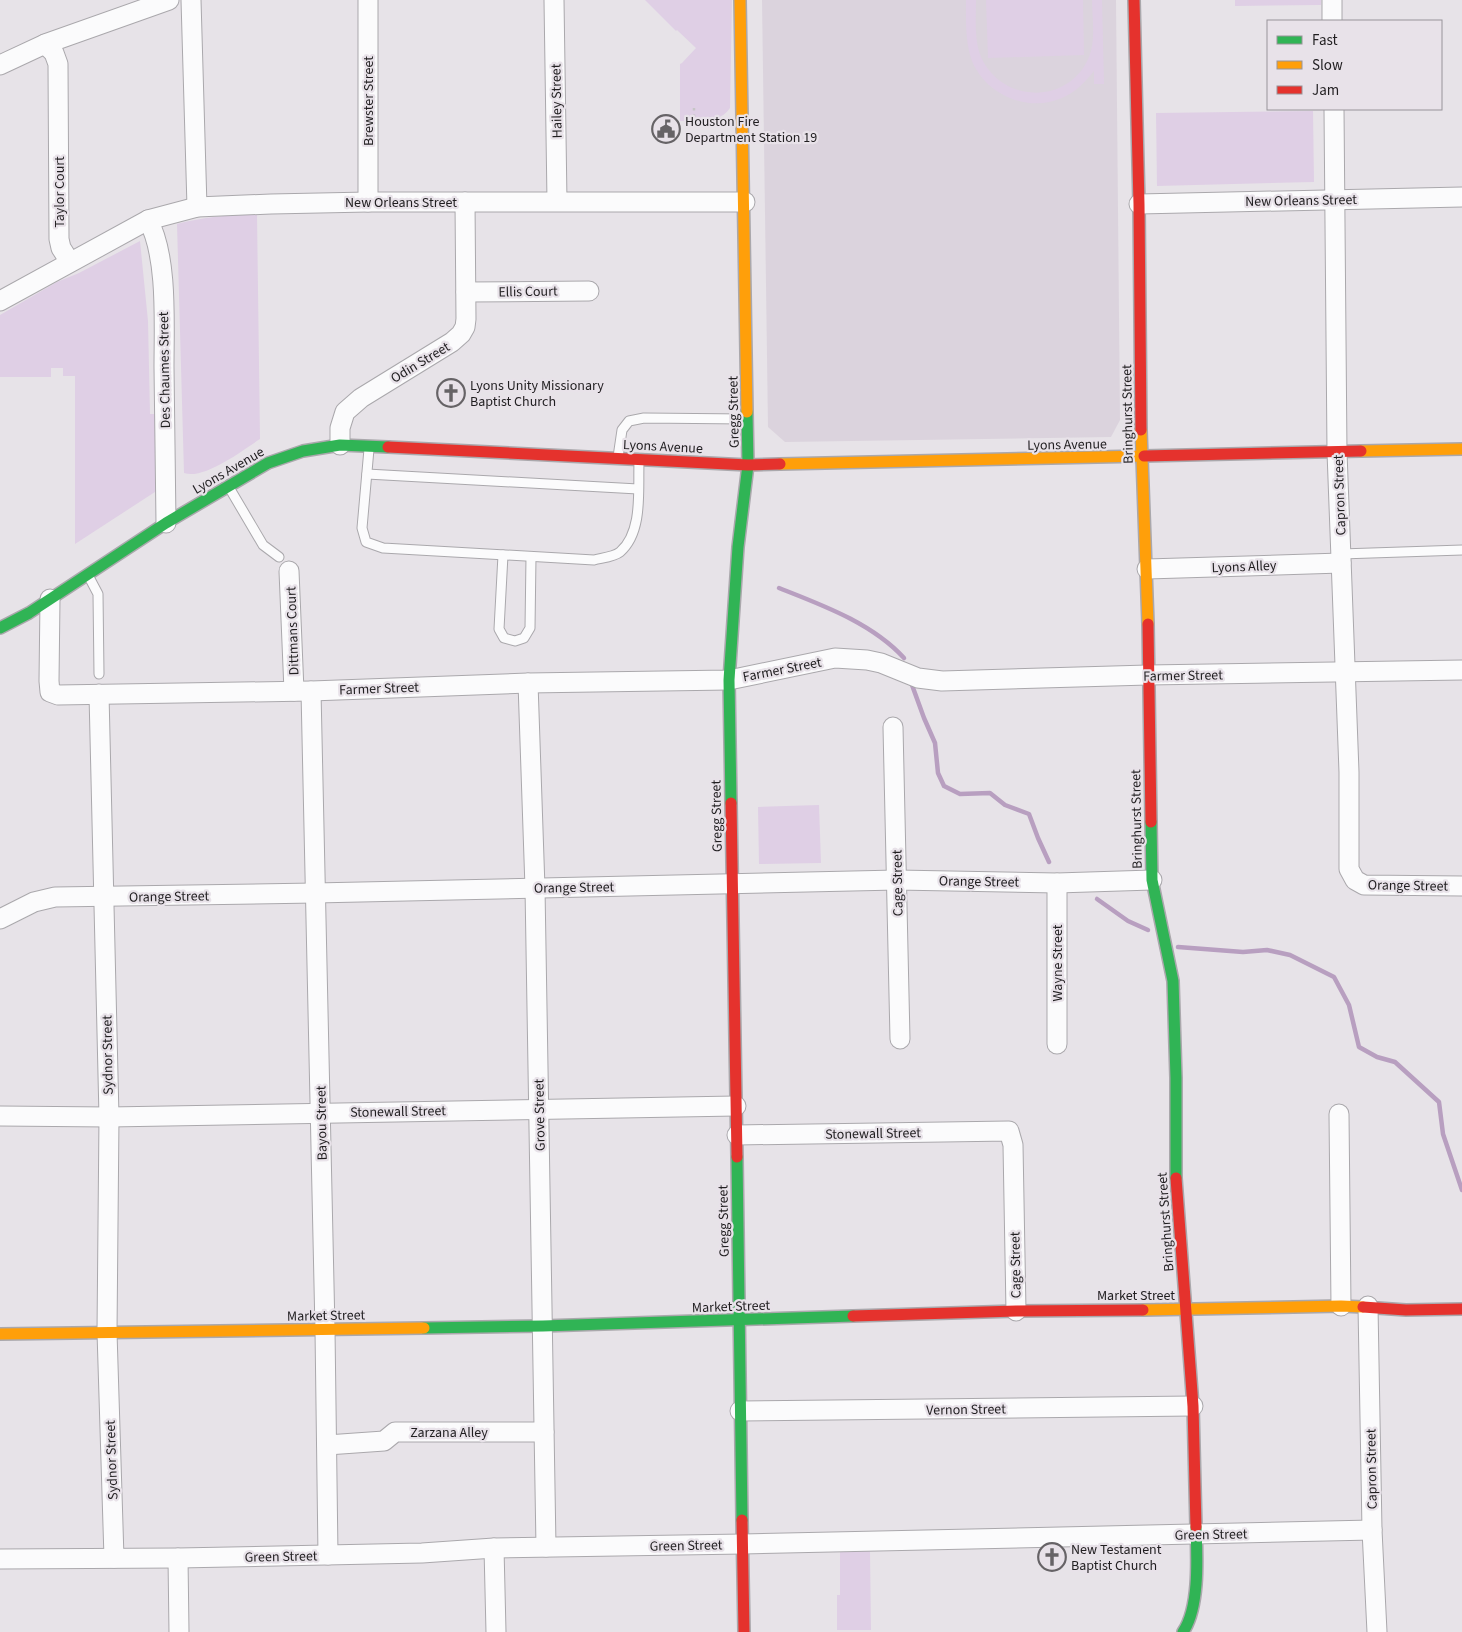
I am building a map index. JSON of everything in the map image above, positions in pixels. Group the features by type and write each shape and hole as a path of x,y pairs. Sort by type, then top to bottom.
{"street":[{"path":"0,65 45,44 170,0"},
{"path":"191,0 197,207"},
{"name":"Brewster Street","path":"368,0 368,202"},
{"name":"Hailey Street","path":"554,0 557,202"},
{"name":"Gregg Street","path":"740,0 748,465 738,547 729,680 744,1632"},
{"name":"Bringhurst Street","path":"1134,0 1152,880 1173,981 1176,1173 1193,1406 1196,1534 1195,1588 1193,1608 1183,1632"},
{"path":"1332,0 1332,20"},
{"name":"Taylor Court","path":"45,44 54,53 58,64 59,239 61,248 70,262"},
{"name":"Capron Street","path":"1334,110 1337,452 1349,772 1349,870 1355,880"},
{"name":"New Orleans Street","path":"1139,204 1462,197"},
{"name":"New Orleans Street","path":"70,262 148,220 197,207 368,202 744,202"},
{"name":"Odin Street","path":"340,445 340,428 346,412 361,398 452,342 461,334 465,327 465,202"},
{"name":"Des Chaumes Street","path":"148,220 155,231 160,248 164,304 166,524"},
{"path":"0,301 70,262"},
{"name":"Ellis Court","path":"466,292 590,291"},
{"name":"Lyons Avenue","path":"2,634 28,613 88,574 268,462 303,451 340,445 748,465 1462,449"},
{"name":"Lyons Alley","path":"1147,569 1341,558"},
{"name":"Dittmans Court","path":"284,564 303,691"},
{"path":"50,599 48,681 50,692 58,695 100,694"},
{"name":"Farmer Street","path":"100,694 303,691 528,683 729,680 835,658 867,660 918,678 942,681 1148,675 1462,670"},
{"name":"Grove Street","path":"528,683 535,888 546,1547"},
{"name":"Bayou Street","path":"303,691 315,893 321,1112 328,1555"},
{"name":"Sydnor Street","path":"100,694 109,1116 107,1332 114,1558"},
{"name":"Cage Street","path":"893,727 900,1039"},
{"name":"Orange Street","path":"0,919 34,902 55,897 897,880 1058,883 1152,880"},
{"name":"Orange Street","path":"1355,880 1364,885 1462,886"},
{"name":"Wayne Street","path":"1058,883 1058,1044"},
{"name":"Stonewall Street","path":"0,1116 736,1106"},
{"path":"1339,1114 1341,1306"},
{"name":"Cage Street","path":"1008,1131 1013,1145 1016,1311"},
{"name":"Stonewall Street","path":"736,1135 1008,1131"},
{"name":"Market Street","path":"0,1334 543,1326 1016,1311 1187,1310 1341,1306 1368,1306 1406,1310 1462,1309"},
{"name":"Capron Street","path":"1368,1306 1372,1530 1377,1632"},
{"name":"Vernon Street","path":"740,1411 1193,1406"},
{"name":"Zarzana Alley","path":"327,1445 384,1441 395,1432 544,1432"},
{"name":"Green Street","path":"0,1559 328,1555 422,1553 494,1548 1372,1530"},
{"path":"494,1548 496,1632"},
{"path":"178,1558 179,1632"}],"lane":[{"path":"618,459 622,430 629,421 644,418 748,420"},
{"path":"369,446 362,528 366,542 383,548 531,557 594,560 619,553 628,542 637,524 639,460"},
{"path":"367,474 638,489"},
{"path":"228,486 263,545 284,564"},
{"path":"1341,558 1462,550"},
{"path":"503,555 498,629 504,638 515,640 524,638 530,628 531,557"},
{"path":"88,574 98,594 100,674"}],"path":[{"path":"694,108 694,121"}],"shaded area":[{"path":"645,0 732,0 730,108 720,117 701,121 680,121 680,64 696,48"},
{"path":"762,0 1116,0 1120,420 1111,437 785,442 768,427"},
{"path":"966,0 976,0 977,43 981,57 991,72 1004,84 1019,90 1035,93 1052,90 1067,84 1079,73 1091,50 1093,29 1092,0 1102,0 1104,84 1094,84 1094,71 1067,96 1049,102 1036,103 1022,102 998,92 978,73 972,61 967,39"},
{"path":"986,0 1083,0 1084,55 988,58"},
{"path":"1235,0 1321,0 1321,5 1235,6"},
{"path":"1313,111 1314,182 1157,186 1156,113"},
{"path":"257,214 260,439 212,468 192,474 184,473 177,224 217,217"},
{"path":"140,241 148,321 150,414 157,414 158,490 75,544 75,376 63,376 63,368 51,368 51,377 0,377 0,315 57,282 79,273"},
{"path":"819,805 821,863 759,864 758,807"},
{"path":"840,1551 870,1551 871,1630 837,1630 837,1595 840,1595"}],"waterway":[{"path":"779,588 846,616 877,635 904,658"},
{"path":"912,685 935,743 938,773 944,786 960,794 990,793 1005,805 1029,814 1049,862"},
{"path":"1097,899 1128,921 1148,930"},
{"path":"1178,947 1243,952 1267,950 1290,955 1334,977 1349,1005 1359,1047 1377,1057 1395,1062 1439,1102 1443,1134 1462,1190"}],"traffic: fast":[{"path":"731,803 729,680 738,547 748,465 747,412"},
{"path":"0,628 29,613 166,523 268,463 303,451 340,445 388,447"},
{"path":"1151,822 1152,880 1173,981 1176,1078 1176,1178"},
{"path":"737,1157 742,1520"},
{"path":"424,1328 853,1316"},
{"path":"1183,1632 1188,1622 1195,1595 1197,1566 1196,1527"}],"traffic: slow":[{"path":"740,0 747,412"},
{"path":"1141,430 1148,624"},
{"path":"1361,451 1462,449"},
{"path":"780,464 1144,456"},
{"path":"1143,1310 1363,1307"},
{"path":"0,1334 424,1328"}],"traffic: jam":[{"path":"1134,0 1139,204 1141,430"},
{"path":"388,447 748,465 780,464"},
{"path":"1144,456 1361,451"},
{"path":"1148,624 1151,822"},
{"path":"731,803 737,1157"},
{"path":"1176,1178 1193,1406 1196,1527"},
{"path":"1363,1307 1406,1310 1462,1309"},
{"path":"853,1316 1016,1311 1143,1310"},
{"path":"742,1520 744,1632"}],"place":[{"name":"Houston Fire Department Station 19","path":"666,129"},
{"name":"Lyons Unity Missionary Baptist Church","path":"451,393"},
{"name":"New Testament Baptist Church","path":"1052,1557"}]}
